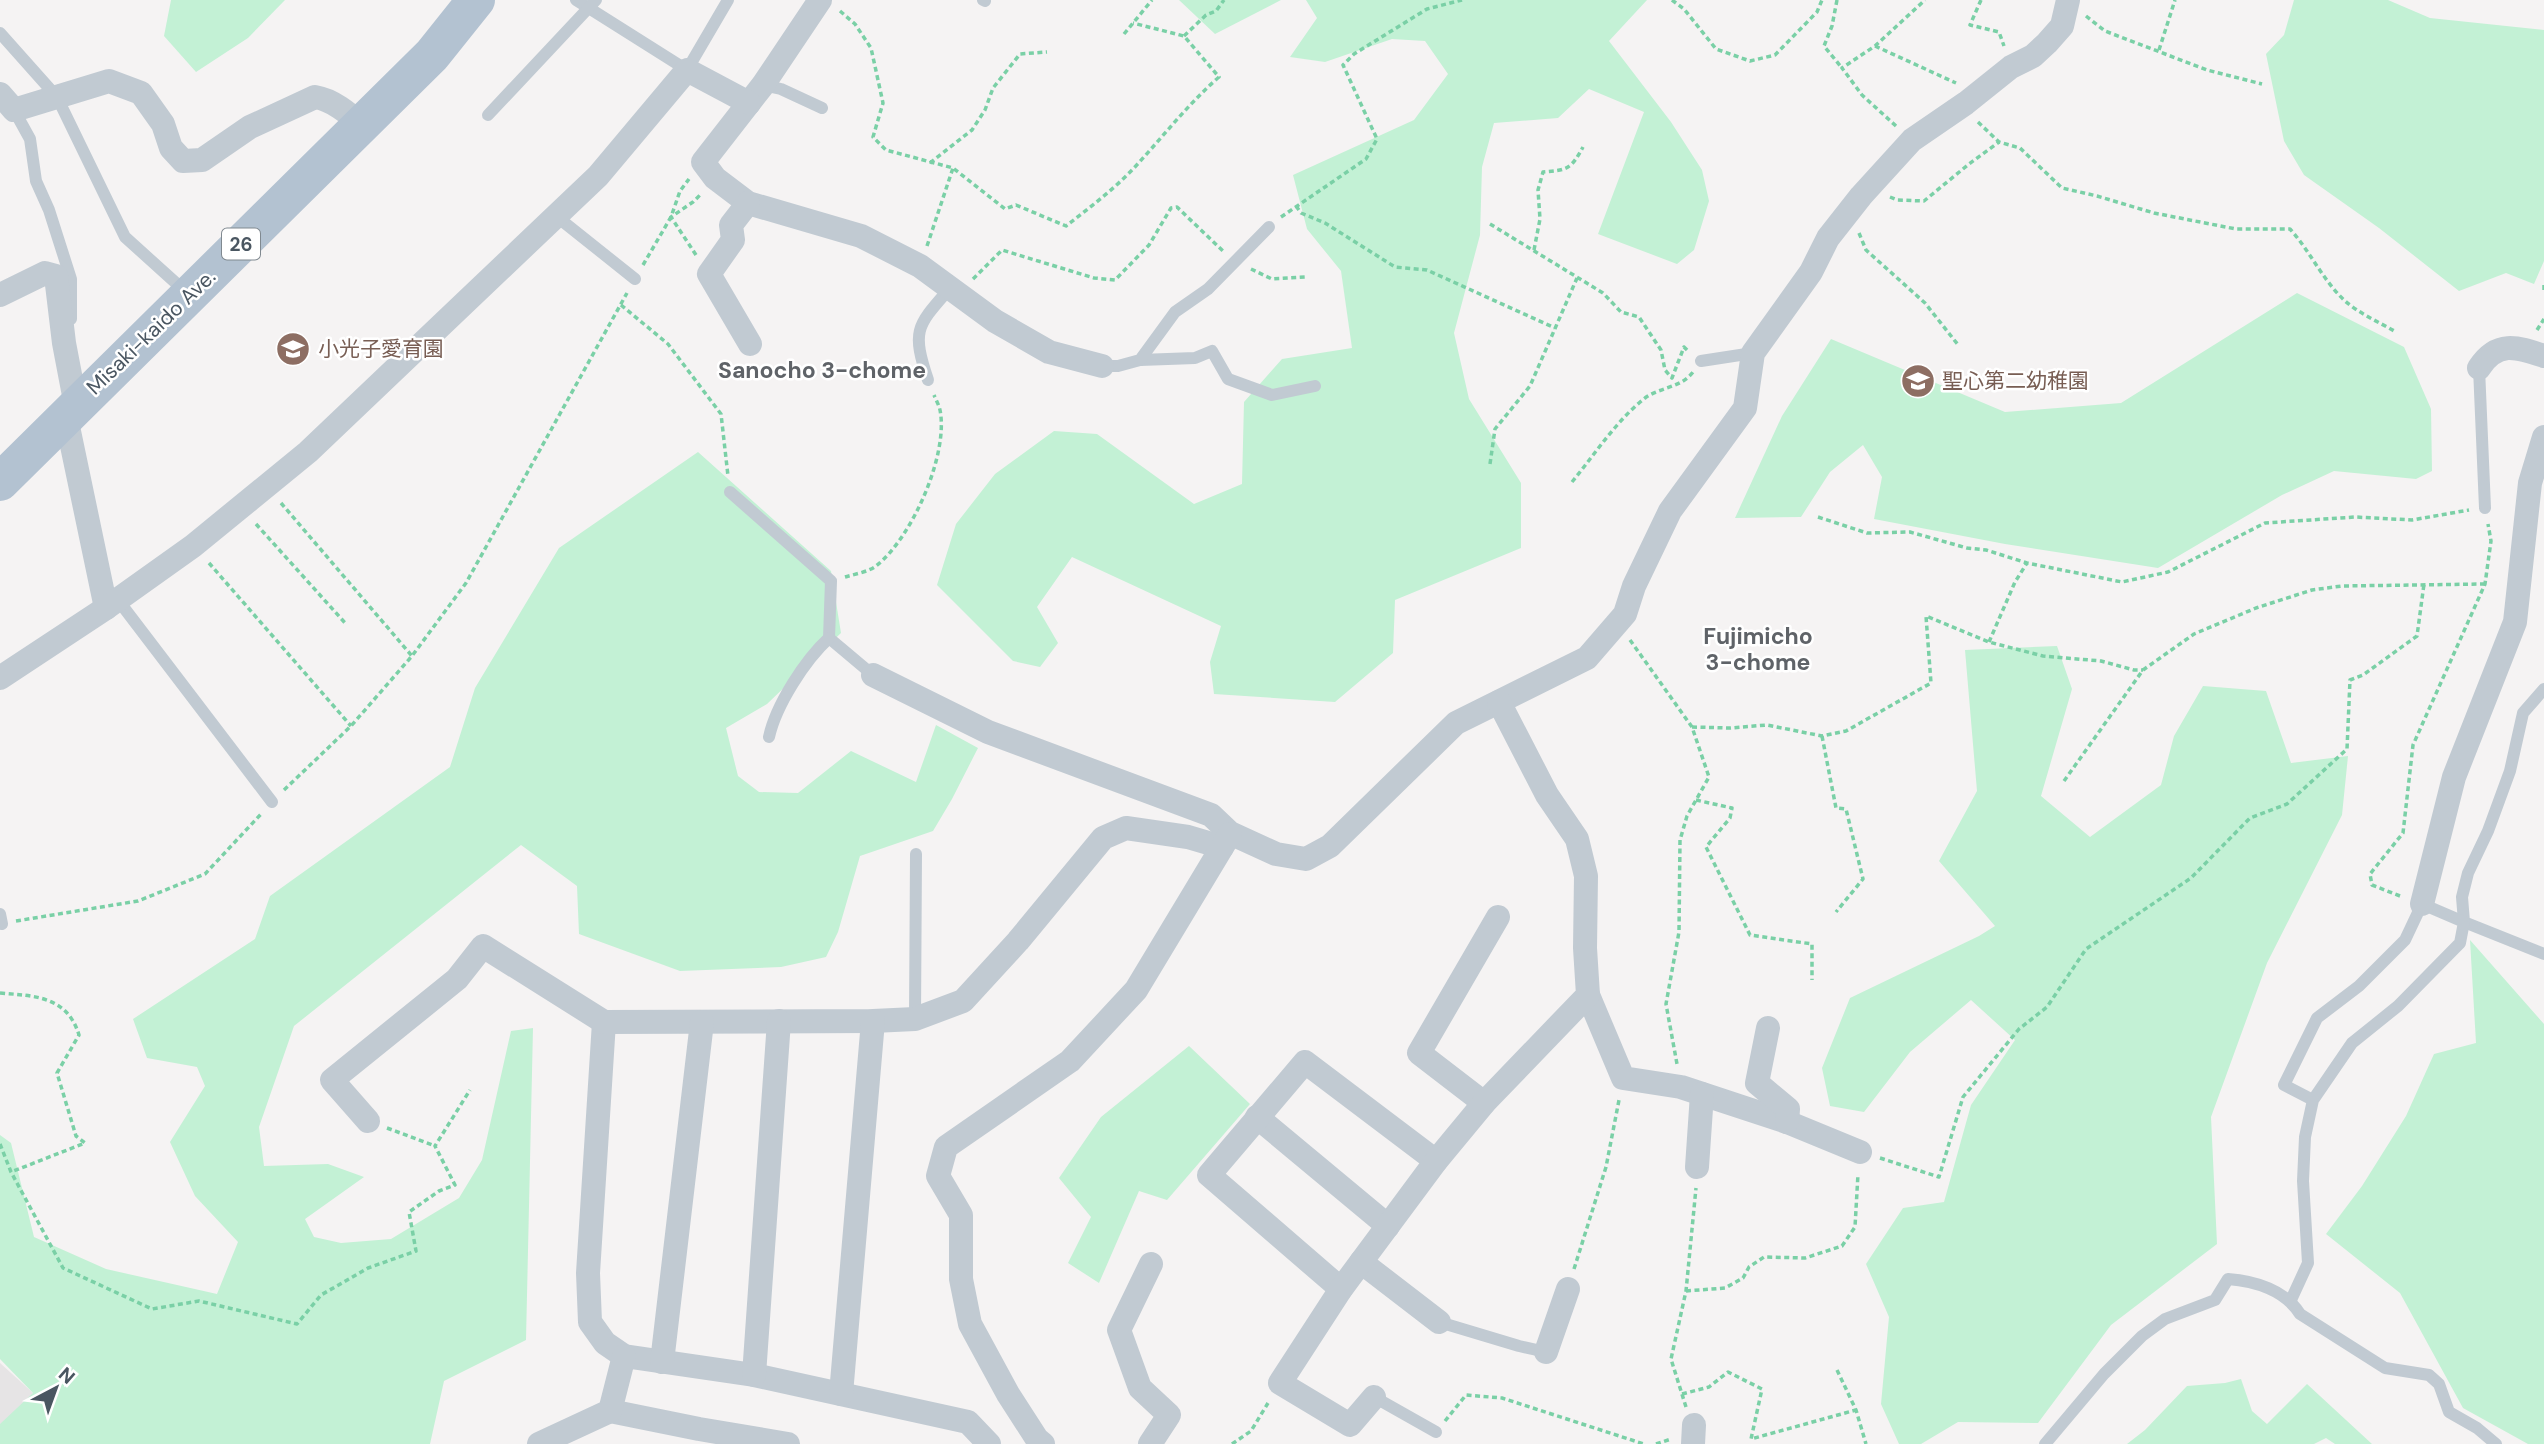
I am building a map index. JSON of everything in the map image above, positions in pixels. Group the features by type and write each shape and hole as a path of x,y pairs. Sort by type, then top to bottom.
{"main road":[{"name":"Misaki-kaido Ave.","path":"9,463 71,412 362,125 432,55 476,0"}],"street":[{"path":"820,0 756,94 703,162 715,178 748,203 861,236 920,266 995,321 1049,352 1102,366"},
{"path":"368,1121 332,1080 457,979 483,946 604,1022 915,1019 963,1002 1018,941 1102,838 1126,828 1226,840 1306,859 1330,846 1455,723 1587,658 1625,614 1633,586 1670,511 1745,408 1753,354 1811,272 1828,238 1865,192 1912,141 2011,67 2033,56 2047,43 2062,26 2068,1"},
{"path":"0,678 112,604 193,546 318,442 598,176 687,70 756,94"},
{"path":"7,102 57,97 109,81 141,93 163,124 171,148 183,161 202,160 250,127 315,97 324,98 345,110 362,125"},
{"path":"748,203 731,225 733,240 709,274 750,344"},
{"path":"0,295 46,273 56,276 71,412 112,604"},
{"path":"2479,368 2487,355 2514,346 2544,356"},
{"path":"2422,904 2454,776 2515,622 2530,483 2544,437"},
{"path":"873,676 988,732 1211,815 1226,840"},
{"path":"1499,702 1547,795 1577,839 1586,876 1585,948 1588,995 1623,1078 1691,1091 1787,1122 1860,1152"},
{"path":"1043,1444 1008,1394 970,1324 961,1279 961,1215 938,1176 946,1147 1070,1061 1136,990 1226,840"},
{"path":"1484,1102 1419,1053 1498,917"},
{"path":"1374,1397 1350,1425 1280,1383 1340,1289 1436,1161 1484,1102 1588,995"},
{"path":"662,1362 702,1021"},
{"path":"754,1375 779,1021"},
{"path":"841,1394 873,1021"},
{"path":"604,1022 588,1273 590,1322 605,1343 624,1356 754,1375 968,1422 989,1444"},
{"path":"1769,1028 1757,1083 1788,1109 1787,1122"},
{"path":"1340,1289 1209,1175 1305,1062 1436,1161"},
{"path":"1691,1091 1697,1167"},
{"path":"1257,1117 1388,1226"},
{"path":"1361,1262 1439,1322"},
{"path":"1150,1444 1170,1415 1140,1388 1119,1330 1151,1265"},
{"path":"1546,1352 1568,1289"},
{"path":"610,1411 624,1356"},
{"path":"539,1444 610,1411 788,1444"}],"lane":[{"path":"576,0 593,4 687,70 728,0"},
{"path":"488,115 593,4"},
{"path":"0,33 57,97 125,237 189,295"},
{"path":"756,94 781,89 822,108"},
{"path":"7,102 30,139 36,181 49,211 71,279 72,316 64,331"},
{"path":"556,216 635,279"},
{"path":"1140,360 1175,312 1208,289 1269,227"},
{"path":"929,380 920,356 918,331 926,316 956,290"},
{"path":"1102,366 1118,366 1140,360 1195,358 1212,351 1228,379 1272,395 1315,386"},
{"path":"1701,361 1753,354"},
{"path":"2479,368 2485,508"},
{"path":"730,492 831,581 829,638 815,651 773,718 769,737"},
{"path":"112,604 272,802"},
{"path":"829,638 873,676"},
{"path":"2291,1300 2308,1263 2303,1181 2305,1137 2313,1100 2352,1043 2398,1006 2460,943 2464,922 2462,897 2468,873 2488,831 2510,771 2523,713 2544,689"},
{"path":"915,1019 916,854"},
{"path":"2313,1100 2284,1085 2317,1018 2359,986 2405,940 2422,904 2544,954"},
{"path":"2045,1444 2104,1374 2142,1336 2165,1319 2215,1300 2228,1279 2250,1281 2291,1300 2300,1314 2385,1368 2429,1375 2439,1384 2449,1412 2477,1428 2496,1444"},
{"path":"1439,1322 1546,1352"},
{"path":"1374,1397 1436,1432"}],"path":[{"path":"820,0 836,8 855,24 871,48 883,103 873,137 886,150 953,168 1005,209 1016,205 1066,226 1133,169 1199,94 1219,78 1184,36 1133,23"},
{"path":"1124,34 1152,0"},
{"path":"1184,36 1206,15 1216,11 1224,0"},
{"path":"1269,227 1366,159 1377,139 1343,65 1354,54 1427,9 1462,0"},
{"path":"1672,0 1684,9 1716,49 1750,61 1774,55 1817,12 1822,0"},
{"path":"1838,0 1824,46 1862,94 1912,141"},
{"path":"1842,68 1875,46 1925,0"},
{"path":"1981,0 1970,25 1999,32 2011,67"},
{"path":"2159,50 2175,0"},
{"path":"2068,1 2105,31 2207,70 2262,84"},
{"path":"1875,46 1972,98 1974,118 1998,142 2020,148 2062,188 2154,213 2236,229 2290,229 2310,259 2345,301 2396,332"},
{"path":"930,163 972,130 985,110 993,88 1020,54 1047,52"},
{"path":"1959,346 1925,303 1866,250 1859,233 1865,192 1897,200 1924,201 1998,142"},
{"path":"1534,250 1540,219 1538,190 1543,172 1562,171 1572,166 1583,147"},
{"path":"1,919 138,901 205,874 272,802 351,726 412,656 466,583 671,217 680,191 703,162"},
{"path":"920,266 953,168"},
{"path":"1296,206 1301,213 1325,223 1395,267 1427,270 1555,328"},
{"path":"956,290 1002,250 1094,278 1115,280 1149,245 1171,208 1177,207 1235,262 1272,279 1306,277"},
{"path":"671,217 709,274"},
{"path":"1490,224 1603,293 1621,312 1639,317 1661,350 1665,370 1672,378 1684,347 1701,361 1687,380 1648,396 1630,411 1572,482"},
{"path":"1490,464 1495,429 1531,386 1577,278"},
{"path":"2544,285 2544,293"},
{"path":"621,305 668,344 721,414 730,492"},
{"path":"831,581 873,568 893,550 911,525 926,490 940,433 940,410 929,380"},
{"path":"266,486 412,656"},
{"path":"240,507 346,624"},
{"path":"1818,517 1867,533 1910,533 1967,548 1986,550 2027,563 2122,582 2168,572 2265,523 2355,517 2412,520 2485,508 2491,541 2484,584 2413,745 2403,833 2370,874 2372,884 2422,904"},
{"path":"193,546 351,726"},
{"path":"1989,642 2015,582 2027,563"},
{"path":"1686,1291 1725,1288 1743,1278 1749,1267 1764,1257 1805,1258 1842,1247 1854,1227 1860,1152 1939,1177 1963,1097 2020,1029 2047,1007 2086,949 2191,878 2250,818 2287,804 2347,749 2350,680 2363,675 2417,636 2424,584"},
{"path":"2064,781 2143,670 2194,634 2284,598 2312,590 2342,586 2484,584"},
{"path":"1625,614 1631,644 1692,727 1709,777 1687,816 1680,840 1679,932 1666,1004 1691,1091"},
{"path":"1692,727 1767,725 1822,736 1846,732 1931,683 1926,616 1989,642 2043,656 2101,661 2143,670"},
{"path":"1822,736 1836,808 1846,809 1863,879 1836,912"},
{"path":"1696,800 1732,808 1730,818 1706,847 1749,935 1812,944 1812,980"},
{"path":"0,993 40,997 55,1002 75,1023 79,1035 57,1073 76,1136 85,1143 11,1172"},
{"path":"1568,1289 1606,1167 1623,1078"},
{"path":"435,1146 470,1090"},
{"path":"0,1144 11,1172 64,1268 152,1309 199,1301 297,1324 321,1296 368,1268 416,1251 409,1213 439,1191 456,1185 435,1146 368,1121"},
{"path":"1693,1434 1671,1359 1686,1291 1697,1167"},
{"path":"1837,1370 1856,1410 1867,1444"},
{"path":"1682,1394 1709,1387 1728,1372 1762,1389 1751,1439 1856,1410"},
{"path":"1232,1444 1251,1431 1280,1383"},
{"path":"1436,1432 1466,1395 1502,1398 1644,1444"}],"shaded area":[{"path":"0,1363 33,1393 0,1444"}],"green space":[{"path":"171,0 285,0 248,38 196,72 164,36"},
{"path":"1179,0 1281,0 1215,34"},
{"path":"1306,0 1647,0 1609,41 1671,122 1702,170 1709,201 1694,250 1677,264 1598,234 1644,112 1589,89 1558,118 1494,123 1482,167 1480,235 1454,333 1469,399 1521,483 1521,548 1395,600 1393,653 1335,702 1214,694 1210,662 1221,626 1072,557 1037,607 1058,643 1040,667 1013,661 937,585 956,524 995,474 1054,431 1097,434 1194,504 1242,484 1244,402 1282,359 1352,348 1341,271 1307,229 1293,175 1414,120 1448,74 1425,41 1392,39 1325,62 1290,57 1317,18"},
{"path":"2294,0 2388,0 2430,18 2544,30 2544,261 2534,284 2506,273 2459,291 2379,228 2304,175 2284,141 2266,54 2284,35"},
{"path":"2297,293 2404,347 2431,409 2432,471 2416,479 2334,471 2282,495 2158,568 2005,544 1874,519 1882,477 1863,445 1830,472 1801,517 1735,518 1782,416 1831,339 2005,412 2121,403"},
{"path":"698,452 831,571 841,633 767,704 726,728 738,776 759,792 798,793 851,751 916,782 936,725 978,748 933,831 860,856 838,932 826,957 781,967 680,971 579,934 577,886 521,845 294,1026 259,1127 264,1166 328,1164 364,1177 305,1219 314,1237 341,1243 391,1239 459,1198 482,1160 511,1031 533,1028 526,1340 444,1381 430,1444 0,1444 0,1424 33,1393 0,1359 0,1135 11,1143 34,1237 106,1269 217,1294 238,1242 195,1196 170,1142 205,1086 197,1067 147,1058 133,1019 255,939 270,896 450,767 475,688 559,548"},
{"path":"2057,646 2072,689 2041,796 2090,837 2161,785 2174,736 2203,686 2266,691 2291,763 2348,756 2342,815 2267,963 2211,1117 2217,1244 2111,1325 2038,1423 1958,1422 1921,1444 1899,1444 1881,1404 1889,1317 1866,1264 1903,1208 1944,1202 1971,1105 2015,1040 1971,1000 1910,1052 1864,1112 1830,1106 1822,1068 1850,998 1995,926 1939,861 1977,791 1965,650"},
{"path":"2470,940 2544,1024 2544,1444 2528,1444 2463,1408 2400,1293 2326,1234 2362,1186 2406,1116 2434,1054 2476,1043"},
{"path":"1189,1046 1250,1104 1167,1200 1139,1191 1099,1283 1068,1263 1091,1217 1059,1178 1101,1117"},
{"path":"2241,1379 2252,1411 2267,1424 2307,1384 2372,1444 2335,1444 2326,1438 2314,1444 2127,1444 2145,1430 2187,1386"}],"place":[{"name":"小光子愛育園","path":"293,349"},
{"name":"聖心第二幼稚園","path":"1918,381"}],"district":[{"name":"Sanocho 3-chome","path":"822,370"},
{"name":"Fujimicho 3-chome","path":"1758,649"}]}
